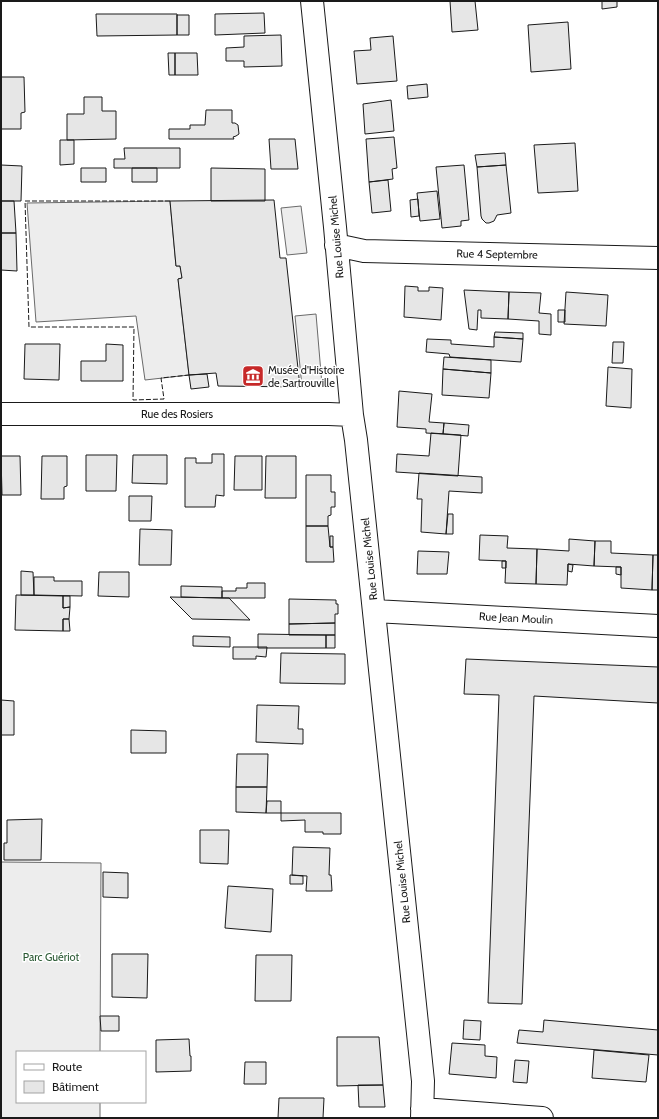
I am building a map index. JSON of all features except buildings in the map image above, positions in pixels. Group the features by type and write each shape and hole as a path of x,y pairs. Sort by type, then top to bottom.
{"street":[{"name":"Rue Louise Michel","path":"312,1 352,415 356,440 423,1081 422,1113"},
{"name":"Rue 4 Septembre","path":"336,245 364,251 658,258"},
{"name":"Rue des Rosiers","path":"1,414 352,415"},
{"name":"Rue Jean Moulin","path":"374,611 658,626"},
{"path":"422,1113 542,1118"}],"shaded area":[{"path":"170,201 176,266 180,266 182,278 178,279 189,375 145,380 136,316 36,322 27,203"},
{"path":"301,206 307,253 287,255 281,208"},
{"path":"316,314 322,385 302,387 295,316"},
{"name":"Parc Guériot","path":"1,862 101,863 100,1051 16,1051 16,1103 100,1103 100,1118 1,1118"}],"fence":[{"path":"170,201 25,201 29,327 134,327 133,400 164,399 161,378 189,375"}],"place":[{"name":"Musée d'Histoire de Sartrouville","path":"253,376"}]}
